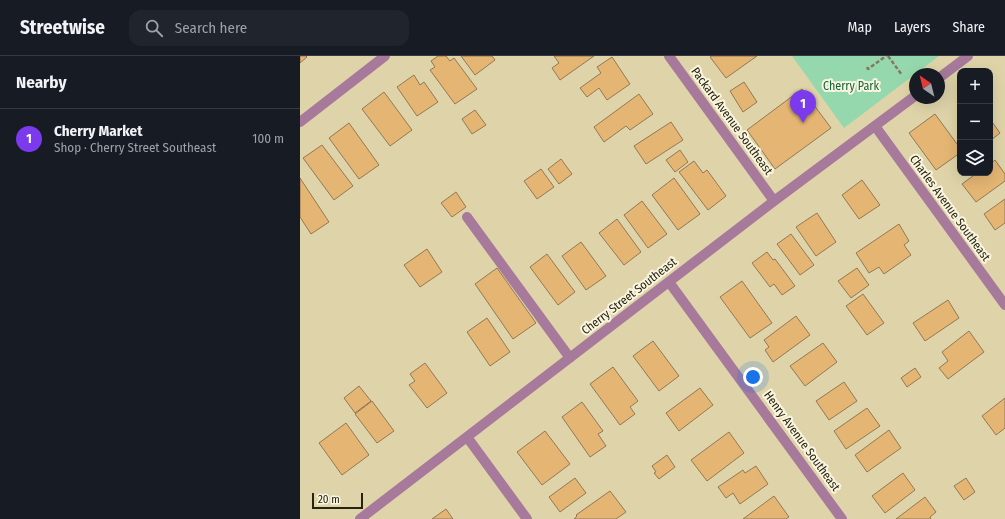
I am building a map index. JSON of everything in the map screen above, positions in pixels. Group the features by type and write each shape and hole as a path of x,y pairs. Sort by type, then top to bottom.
{"street":[{"path":"300,122 385,56"},
{"name":"Packard Avenue Southeast","path":"669,56 774,201"},
{"path":"945,73 968,56"},
{"name":"Cherry Street Southeast","path":"360,519 774,201 909,100"},
{"name":"Charles Avenue Southeast","path":"875,126 1005,305"},
{"path":"466,217 570,358"},
{"name":"Henry Avenue Southeast","path":"669,282 842,519"},
{"path":"467,437 527,519"}],"path":[{"path":"867,67 868,69 887,56 902,75"}],"green space":[{"name":"Cherry Park","path":"792,56 939,56 923,68 909,68 909,79 844,128"}],"building":[{"path":"300,56 306,56 307,57 300,63"},
{"path":"438,56 446,56 450,61 454,58 477,89 455,104 430,70 435,67 431,61"},
{"path":"461,56 492,56 495,60 475,75"},
{"path":"554,56 594,56 560,80 552,68 559,63"},
{"path":"757,56 726,78 710,57"},
{"path":"612,57 630,84 607,100 599,88 587,97 580,88 601,73 597,67"},
{"path":"414,75 420,85 424,82 438,102 417,116 397,87"},
{"path":"744,82 757,102 743,112 730,91"},
{"path":"802,89 831,128 775,169 747,130"},
{"path":"384,92 412,130 390,146 362,109"},
{"path":"639,94 653,114 630,130 626,126 604,142 594,127"},
{"path":"475,110 486,125 472,134 462,119"},
{"path":"935,114 957,144 957,155 936,170 909,133"},
{"path":"671,122 683,140 646,164 634,146"},
{"path":"349,123 379,165 359,179 329,138"},
{"path":"993,123 1000,133 993,139"},
{"path":"322,145 353,186 334,200 303,158"},
{"path":"680,150 688,162 675,172 666,160"},
{"path":"561,159 572,174 559,184 548,169"},
{"path":"995,160 1005,174 1005,181 976,202 962,184 973,176 993,176 993,162"},
{"path":"694,161 703,173 707,170 726,196 708,210 679,172"},
{"path":"541,169 554,187 537,199 524,181"},
{"path":"300,178 329,222 311,234 300,217"},
{"path":"674,178 700,214 678,230 652,195"},
{"path":"862,180 880,205 859,219 842,195"},
{"path":"456,192 466,207 452,217 441,203"},
{"path":"1005,199 1005,223 995,230 984,214"},
{"path":"642,201 667,234 648,248 624,215"},
{"path":"817,213 836,242 816,256 796,227"},
{"path":"617,219 641,252 624,265 599,233"},
{"path":"899,224 909,241 904,245 911,255 884,274 879,267 869,273 856,253"},
{"path":"791,234 814,265 800,275 777,244"},
{"path":"581,242 606,276 586,290 562,256"},
{"path":"427,249 442,272 420,287 404,265"},
{"path":"767,252 773,260 775,259 795,286 782,295 774,284 770,287 752,263"},
{"path":"547,254 575,292 558,305 530,267"},
{"path":"497,268 536,323 513,339 475,284"},
{"path":"857,268 869,285 851,298 838,281"},
{"path":"742,281 772,323 750,338 720,297"},
{"path":"863,294 884,323 867,335 846,306"},
{"path":"948,300 959,318 925,341 913,323"},
{"path":"796,316 810,335 773,362 765,350 769,347 764,340"},
{"path":"487,318 510,352 490,366 467,332"},
{"path":"969,331 984,352 948,379 939,368 948,361 942,352"},
{"path":"653,341 679,376 659,391 633,356"},
{"path":"823,343 837,362 805,386 790,366"},
{"path":"425,363 447,393 427,408 409,385 415,381 410,374"},
{"path":"613,367 638,401 630,407 635,414 620,425 590,384"},
{"path":"915,368 921,377 907,387 901,378"},
{"path":"844,382 857,401 829,420 816,401"},
{"path":"359,386 371,401 355,413 344,398"},
{"path":"700,388 713,405 679,431 666,413"},
{"path":"1005,398 1005,428 996,435 982,416"},
{"path":"372,401 394,431 377,443 355,414"},
{"path":"582,402 603,431 598,434 606,446 590,457 562,417"},
{"path":"867,408 880,426 846,449 834,431"},
{"path":"346,423 369,455 342,475 319,443"},
{"path":"889,430 901,448 867,472 855,455"},
{"path":"545,431 570,464 542,485 517,452"},
{"path":"729,432 744,453 707,481 691,460"},
{"path":"667,455 675,467 659,479 654,473 656,472 652,466"},
{"path":"756,466 768,484 740,504 733,493 726,498 718,487 743,470 745,473"},
{"path":"903,473 915,490 885,513 872,496"},
{"path":"575,478 586,493 560,512 549,497"},
{"path":"966,478 975,492 964,500 954,486"},
{"path":"610,491 626,512 616,519 574,519 577,516 576,515"},
{"path":"774,496 789,517 786,519 743,519"},
{"path":"925,497 936,512 930,517 931,519 896,519"},
{"path":"446,509 453,519 432,519"}],"place":[{"name":"Cherry Market","path":"803,123"}]}
